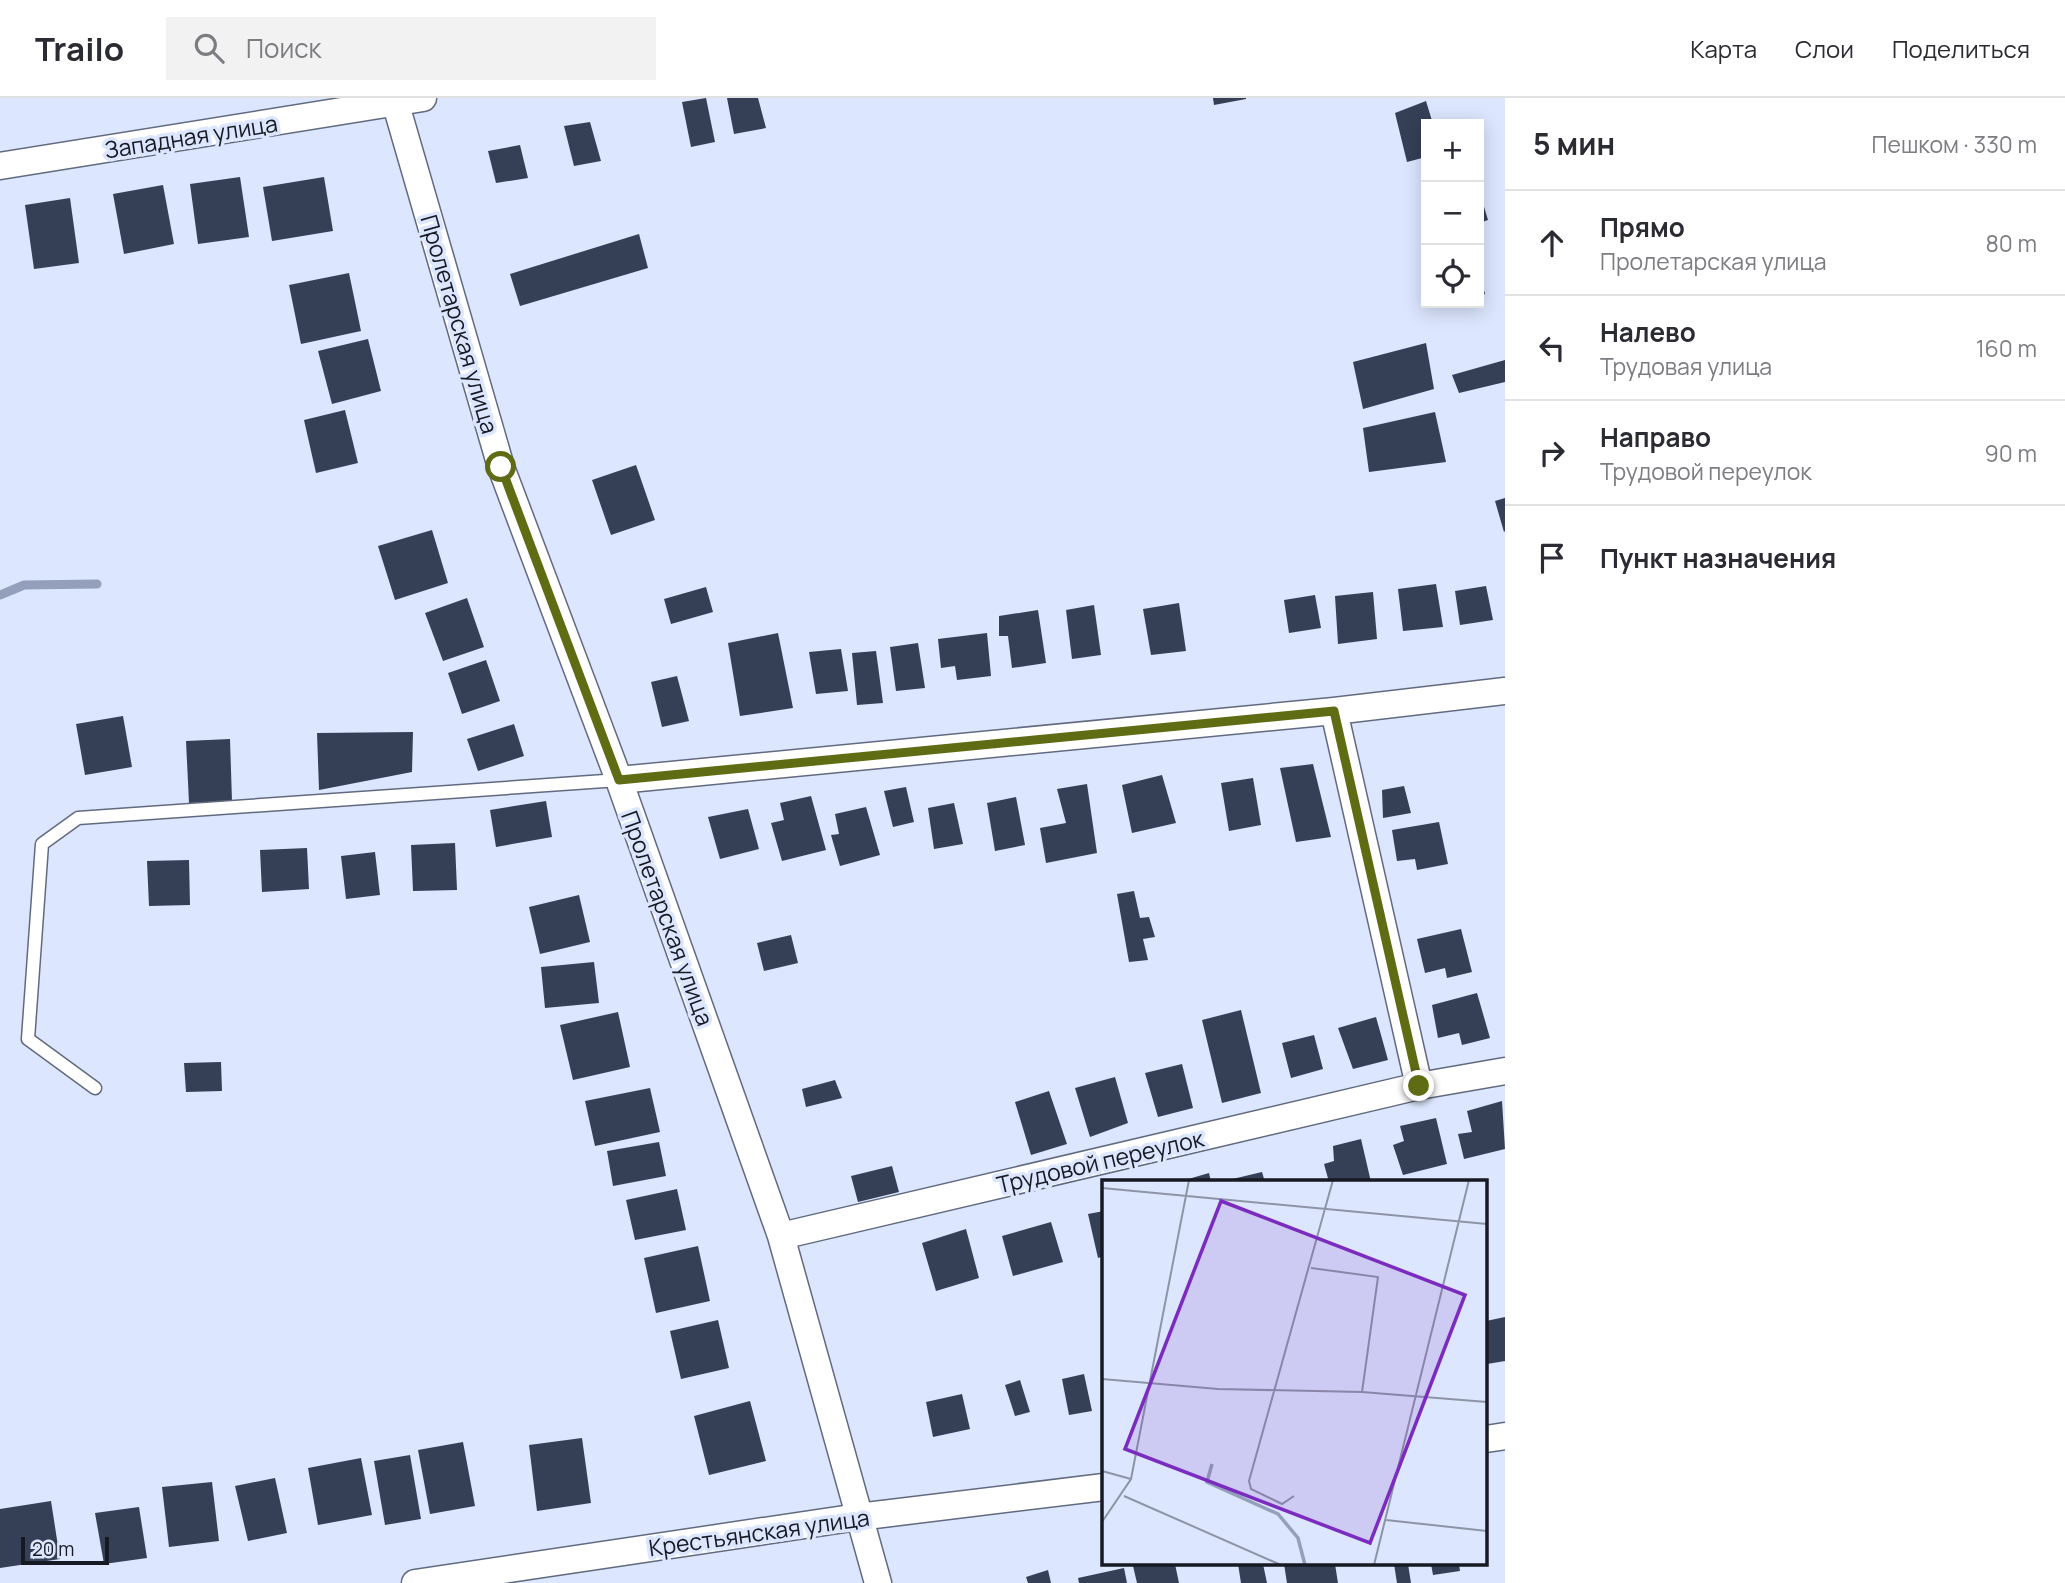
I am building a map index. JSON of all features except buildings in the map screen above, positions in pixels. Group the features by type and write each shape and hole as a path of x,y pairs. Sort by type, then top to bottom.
{"street":[{"name":"Западная улица","path":"0,166 423,98"},
{"name":"Пролетарская улица","path":"394,101 501,467 619,780 781,1237 878,1583"},
{"path":"619,780 1334,711 1505,691"},
{"path":"1334,711 1419,1086"},
{"name":"Трудовой переулок","path":"781,1237 1419,1086 1505,1071"},
{"name":"Крестьянская улица","path":"415,1583 858,1517 1102,1487"}],"lane":[{"path":"95,1088 28,1039 42,844 78,818 619,780"}],"waterway":[{"path":"0,595 24,585 97,584"}],"route":[{"path":"501,467 619,780 1334,711 1419,1086"}]}
